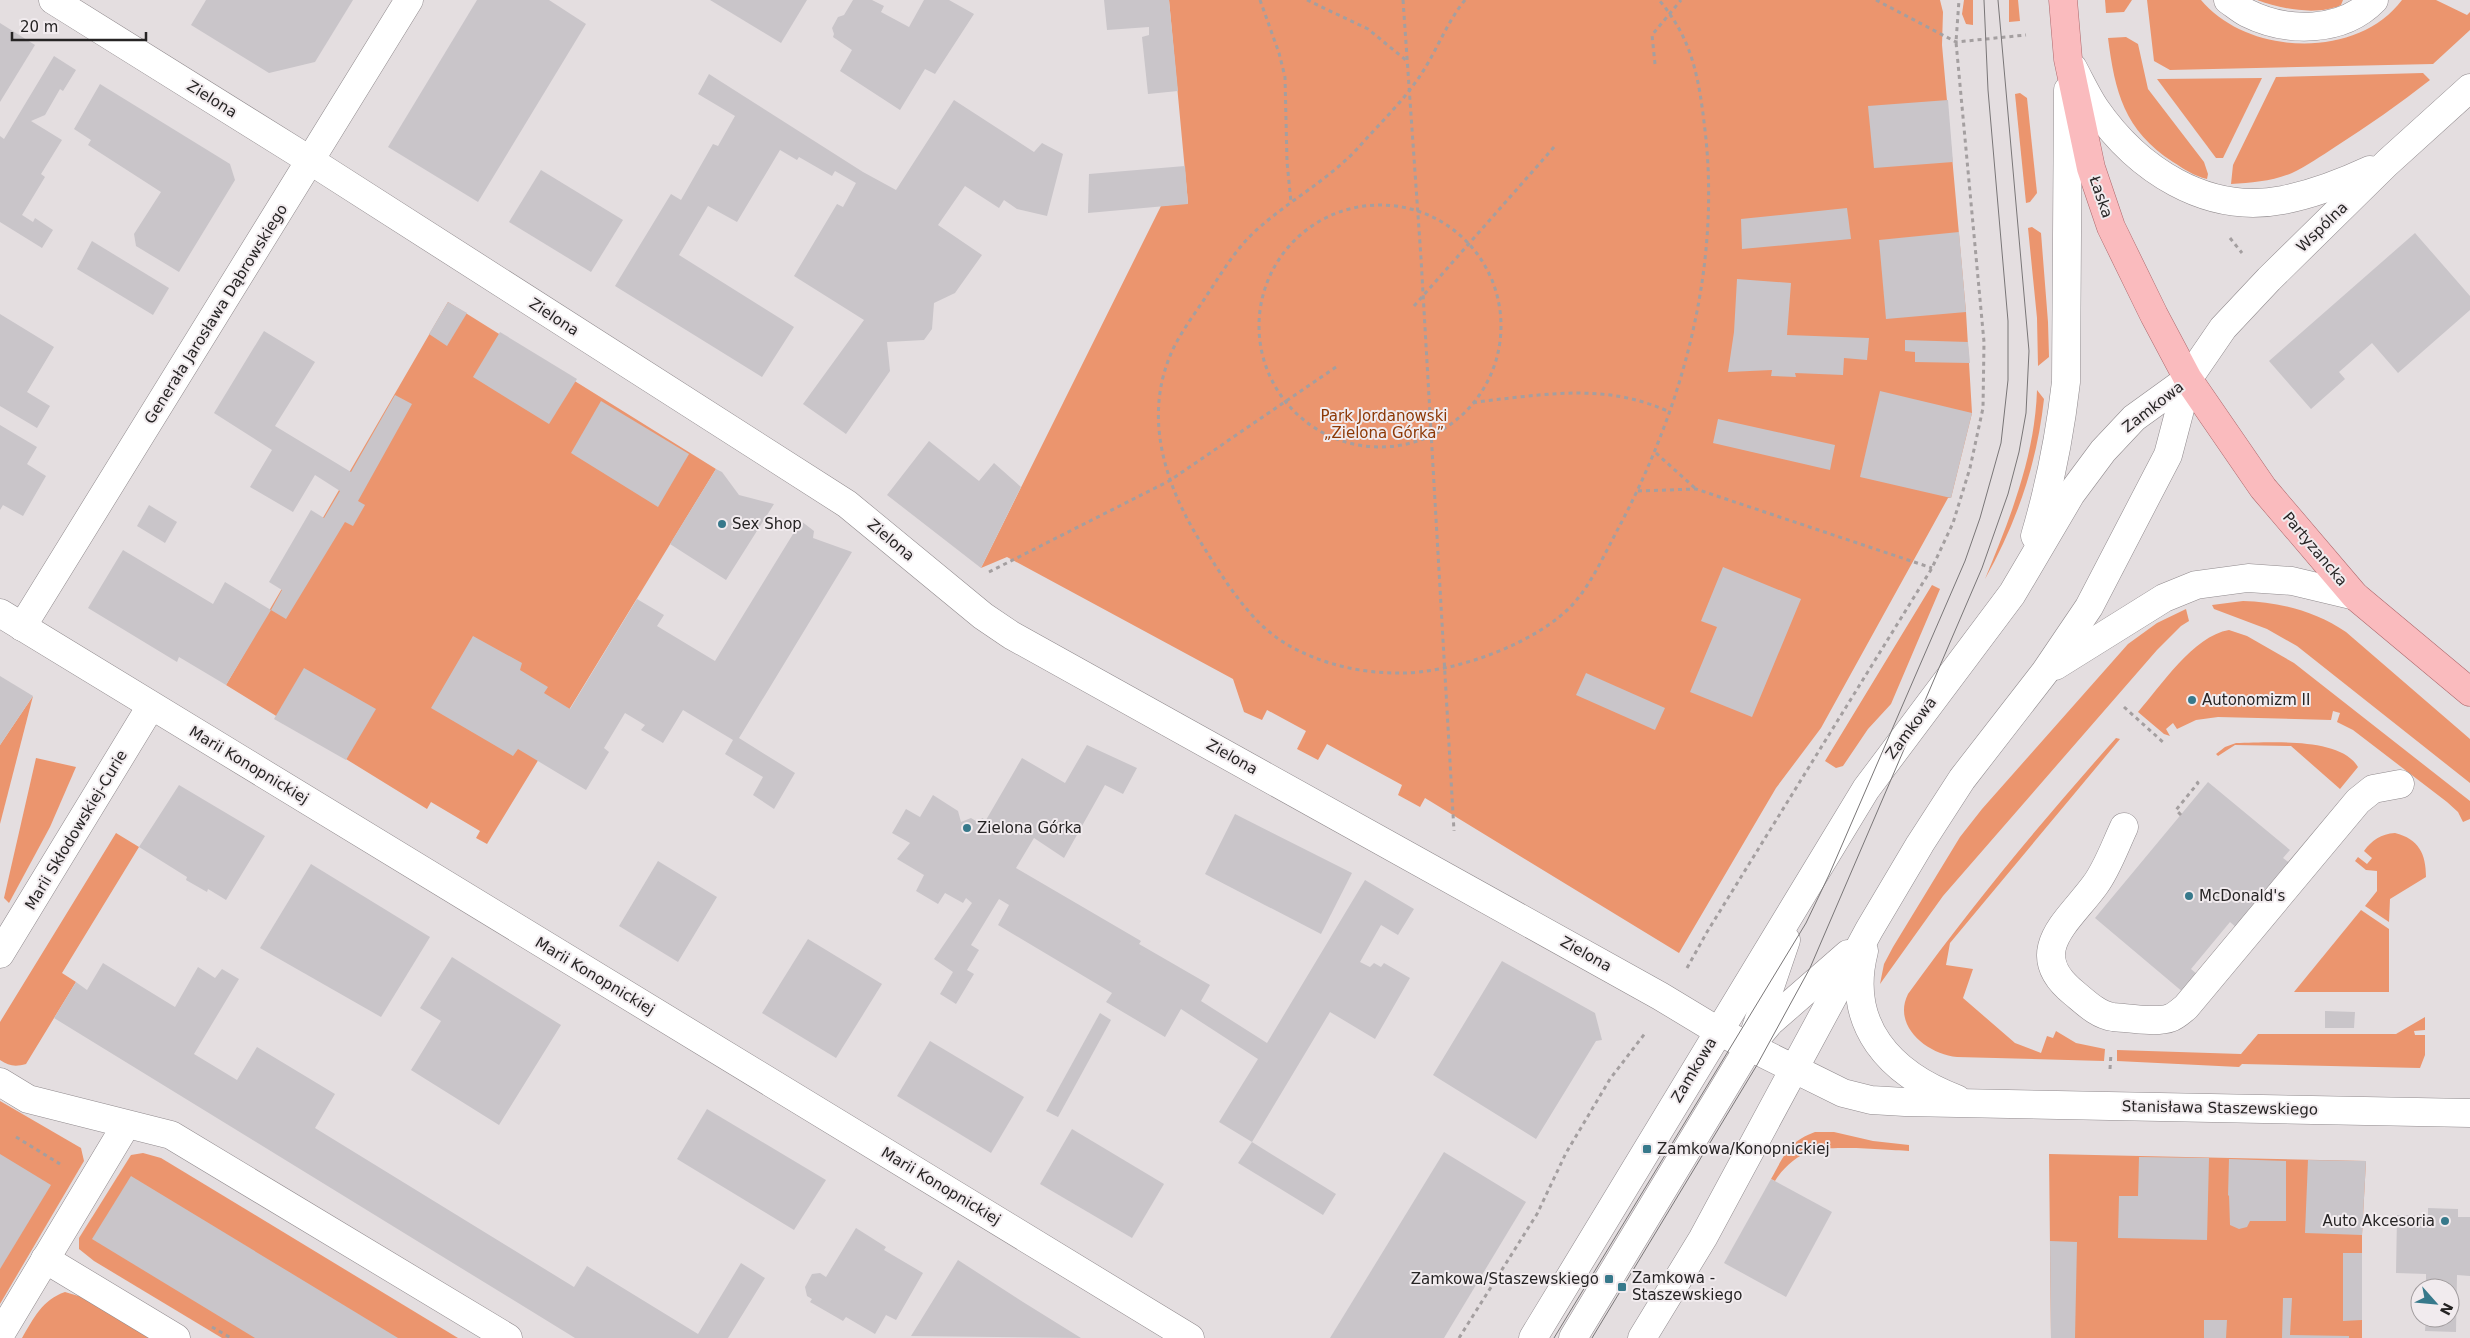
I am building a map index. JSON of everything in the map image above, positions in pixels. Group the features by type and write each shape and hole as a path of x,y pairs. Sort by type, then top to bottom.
{"main road":[{"name":"Łaska","path":"2063,0 2068,59 2091,168 2111,227 2188,379"},
{"name":"Partyzancka","path":"2188,379 2264,488 2355,596 2470,692"}],"street":[{"name":"Zielona","path":"53,0 311,161 848,504 983,616 1011,635 1749,1047"},
{"name":"Generała Jarosława Dąbrowskiego","path":"11,620 311,161 409,0"},
{"path":"2228,0 2254,16 2277,23 2310,27 2341,22 2368,6 2374,0"},
{"path":"2068,59 2095,107 2122,143 2152,169 2185,188 2216,198 2247,202 2282,200 2336,185 2387,163"},
{"path":"2012,594 2029,555 2040,518 2062,418 2067,348 2068,59"},
{"name":"Wspólna","path":"2188,379 2223,328 2268,279 2387,163 2470,88"},
{"name":"Zamkowa","path":"1533,1338 1866,789 2012,594 2071,494 2103,451 2134,418 2188,379"},
{"name":"Zamkowa","path":"1642,1338 1703,1238 1869,930 1920,844 1962,779 2045,672 2089,607 2168,455 2188,379"},
{"path":"2045,672 2164,598 2196,585 2248,578 2292,581 2355,596"},
{"name":"Marii Konopnickiej","path":"11,620 1190,1338"},
{"name":"Marii Skłodowskiej-Curie","path":"0,954 151,706"},
{"path":"2124,827 2096,885 2059,928 2054,939 2052,959 2059,979 2065,986 2102,1014 2110,1017 2161,1020 2171,1018 2186,1007 2358,801 2372,789 2400,784"},
{"path":"1749,1047 1793,916 1811,878"},
{"path":"1573,1338 1749,1047 1770,1022 1845,958 1869,930"},
{"name":"Stanisława Staszewskiego","path":"1869,930 1858,972 1861,1003 1866,1020 1879,1047 1916,1078 1941,1093 1970,1103"},
{"name":"Stanisława Staszewskiego","path":"1749,1047 1843,1093 1871,1100 2470,1113"},
{"path":"0,1082 28,1099 171,1135 508,1338"},
{"path":"0,1335 126,1125"},
{"path":"45,1259 176,1338"}],"path":[{"path":"1260,0 1279,53 1285,77 1287,162 1291,202"},
{"path":"1307,0 1368,29 1407,61"},
{"path":"1403,0 1418,212 1454,831"},
{"path":"1465,0 1450,19 1425,68 1410,90 1353,153 1329,176 1256,229 1235,253 1174,346 1162,378 1158,411 1161,447 1169,481 1190,526 1223,578 1241,602 1264,627 1286,644 1337,665 1369,672 1402,674 1444,667 1486,655 1525,640 1550,625 1575,602 1595,572 1656,453 1670,412 1692,333 1704,270 1709,215 1708,157 1697,71 1686,39 1670,13 1659,0"},
{"path":"1655,64 1652,35 1681,0"},
{"path":"1876,0 1956,42 2026,35"},
{"path":"1685,972 1712,923 1932,568 1953,523 1970,468 1983,408 1984,342 1956,42 1959,0"},
{"path":"1414,306 1554,147"},
{"path":"1379,204 1418,212 1436,220 1467,244 1482,262 1494,288 1500,316 1500,343 1493,368 1482,390 1472,404 1450,425 1431,436 1404,445 1378,448 1330,437 1312,426 1285,402 1274,383 1265,361 1260,338 1260,312 1266,284 1278,260 1294,240 1315,224 1335,214 1356,207 1379,204"},
{"path":"987,573 1169,481 1336,367"},
{"path":"1472,404 1554,393 1588,392 1623,396 1670,412"},
{"path":"1656,453 1696,488"},
{"path":"1638,491 1696,488 1932,568"},
{"path":"2124,708 2164,743"},
{"path":"2181,815 2176,810 2198,783 2194,779"},
{"path":"1459,1338 1537,1214 1566,1153 1610,1079 1646,1032"},
{"path":"2110,1069 2111,1061"},
{"path":"8,1133 68,1169"}],"green space":[{"name":"Park Jordanowski „Zielona Górka”","path":"1169,0 1940,0 1943,12 1942,45 1966,312 1972,413 1951,498 1948,498 1821,728 1776,788 1679,953 1425,798 1420,807 1398,795 1402,785 1327,744 1318,760 1297,749 1306,731 1267,710 1262,720 1244,712 1233,679 1007,557 981,568 1161,206 1188,203"},
{"path":"1964,0 1973,0 1973,25 1966,24 1962,14"},
{"path":"2009,0 2018,0 2020,21 2009,22"},
{"path":"2105,0 2132,0 2124,12 2106,13"},
{"path":"2147,0 2201,0 2221,19 2246,32 2273,40 2302,44 2331,41 2358,33 2382,20 2402,0 2436,0 2467,15 2470,12 2470,30 2433,64 2170,70 2154,61"},
{"path":"2257,0 2343,0 2341,5 2310,11 2277,6"},
{"path":"2126,37 2138,44 2148,89 2204,162 2208,174 2207,179 2185,170 2156,150 2133,123 2125,108 2114,76 2108,38"},
{"path":"2423,73 2430,80 2371,123 2303,167 2285,176 2270,180 2231,184 2233,165 2276,77"},
{"path":"2262,78 2223,158 2216,158 2157,79"},
{"path":"2020,93 2027,98 2037,193 2030,202 2026,203 2015,94"},
{"path":"2032,227 2041,233 2048,322 2049,357 2038,366 2037,318 2028,228"},
{"path":"448,302 716,469 487,844 476,838 480,831 431,802 427,809 226,685"},
{"path":"2037,390 2044,399 2031,469 2007,536 1985,579 2020,487 2032,439"},
{"path":"1932,585 1940,589 1891,704 1868,729 1843,766 1836,768 1825,761"},
{"path":"2243,601 2270,603 2296,609 2322,618 2346,632 2470,739 2470,783 2297,646 2267,629 2214,609 2212,605"},
{"path":"2186,609 2189,621 2181,626 2157,650 1943,896 1880,984 1884,964 1893,947 1960,837 1982,809 2128,644 2157,623"},
{"path":"2229,630 2247,636 2294,663 2470,801 2470,819 2463,822 2458,812 2447,802 2353,730 2337,722 2340,713 2333,711 2331,720 2218,717 2196,720 2177,729 2173,723 2166,729 2170,736 2164,734 2138,712 2167,676 2190,652 2216,634"},
{"path":"33,696 0,824 0,745"},
{"path":"2116,738 2120,739 1950,943 1946,965 1973,969 1963,998 2015,1043 2041,1053 2047,1036 2053,1038 2056,1031 2076,1043 2105,1049 2104,1061 1957,1057 1946,1055 1924,1044 1915,1036 1905,1017 1904,1006 1908,994 2009,863"},
{"path":"2284,742 2320,746 2336,750 2349,757 2358,767 2340,789 2291,746 2235,745 2218,756 2216,754 2225,747 2236,743"},
{"path":"36,758 76,767 50,827 9,903 4,898"},
{"path":"116,833 139,847 62,973 76,982 26,1064 15,1066 6,1064 0,1060 0,1022"},
{"path":"2395,833 2410,839 2420,849 2425,861 2426,877 2390,899 2389,922 2365,906 2377,891 2377,871 2366,870 2355,861 2358,857 2367,864 2372,858 2364,851 2367,847 2381,836"},
{"path":"2361,910 2389,929 2389,992 2294,992"},
{"path":"2425,1017 2425,1030 2414,1031 2415,1035 2425,1035 2425,1055 2420,1068 2242,1064 2239,1067 2117,1061 2117,1050 2241,1054 2258,1034 2396,1034"},
{"path":"0,1101 81,1148 84,1161 0,1304"},
{"path":"1815,1132 1834,1132 1873,1141 1909,1145 1909,1151 1844,1148 1820,1149 1800,1156 1790,1163 1775,1181 1771,1179 1788,1150 1799,1140"},
{"path":"143,1153 161,1158 458,1338 222,1338 94,1261 79,1249 79,1238 131,1155"},
{"path":"2049,1154 2366,1161 2362,1235 2362,1338 2051,1338"},
{"path":"65,1292 85,1298 149,1338 22,1338 39,1310 57,1295"}],"building":[{"path":"206,0 353,0 315,62 269,73 191,25"},
{"path":"477,0 549,0 586,24 478,202 388,147"},
{"path":"710,0 807,0 781,43"},
{"path":"853,0 872,0 884,6 881,12 909,27 924,0 949,0 974,14 935,74 925,69 900,110 840,71 852,50 833,37 832,28 838,17 844,15"},
{"path":"1104,0 1169,0 1178,91 1148,94 1142,37 1149,35 1149,27 1107,30"},
{"path":"0,23 35,45 0,102"},
{"path":"54,56 76,70 63,91 60,89 45,115 31,121 62,140 41,174 45,177 22,215 33,222 35,218 53,230 42,248 0,222 0,136 4,139"},
{"path":"709,74 863,172 896,190 954,100 1034,152 1042,143 1063,154 1047,216 1017,209 1004,200 999,208 965,186 938,225 982,255 955,293 934,303 932,329 924,340 887,342 890,371 846,434 803,404 864,320 794,276 837,204 843,207 856,183 835,171 832,176 799,157 797,160 780,150 737,222 708,206 679,255 794,327 762,377 615,286 671,194 681,200 713,144 718,146 735,116 698,94"},
{"path":"100,84 230,164 235,180 179,272 136,246 134,234 161,192 88,145 91,140 74,129"},
{"path":"1948,100 1953,162 1874,168 1868,106"},
{"path":"1185,166 1188,204 1088,213 1089,174"},
{"path":"541,170 623,220 591,272 509,222"},
{"path":"1847,208 1851,239 1742,249 1741,219"},
{"path":"1959,232 1966,312 1886,319 1879,240"},
{"path":"2415,233 2470,296 2470,310 2398,373 2372,343 2339,372 2345,379 2311,409 2269,361"},
{"path":"92,241 169,288 153,315 77,269"},
{"path":"1737,279 1791,283 1787,335 1869,338 1867,360 1844,358 1843,375 1795,373 1796,377 1771,376 1772,370 1728,372 1734,332"},
{"path":"448,302 467,313 447,346 429,334"},
{"path":"0,314 54,347 27,392 50,406 37,428 0,406"},
{"path":"264,331 315,362 275,426 351,472 395,395 412,404 358,501 365,505 353,526 345,522 286,619 271,610 282,590 269,582 311,510 324,518 340,491 315,475 293,512 250,487 272,450 214,413"},
{"path":"500,332 577,379 549,424 473,377"},
{"path":"1905,340 1968,342 1970,363 1915,362 1915,352 1905,351"},
{"path":"1880,391 1972,413 1951,498 1860,477"},
{"path":"601,401 689,454 658,507 571,453"},
{"path":"1718,419 1835,445 1830,470 1713,443"},
{"path":"0,425 37,447 27,464 46,476 23,516 3,505 0,510"},
{"path":"929,441 979,481 994,463 1021,487 981,568 887,495"},
{"name":"Sex Shop","path":"716,469 722,472 739,495 774,504 726,580 670,544"},
{"path":"149,505 177,522 165,543 137,526"},
{"path":"801,521 814,531 813,538 852,552 739,738 795,773 774,809 753,795 763,777 725,754 733,740 683,710 663,743 641,730 645,725 625,713 604,748 609,752 586,790 518,749 513,756 431,708 473,636 522,663 520,670 548,687 544,693 570,709 637,599 664,615 657,626 715,661"},
{"path":"123,550 213,604 225,582 271,610 226,685 179,657 177,662 88,608"},
{"path":"1723,567 1801,599 1752,717 1690,692 1717,627 1701,621"},
{"path":"304,668 376,709 346,760 274,719"},
{"path":"1586,673 1665,708 1655,730 1576,695"},
{"path":"0,676 33,696 0,745"},
{"path":"1087,745 1137,768 1123,794 1105,785 1064,858 1034,838 1016,868 1141,941 1139,944 1210,985 1201,1001 1267,1043 1365,880 1414,909 1398,935 1381,925 1360,962 1370,967 1374,963 1381,967 1384,963 1410,978 1375,1039 1330,1012 1252,1142 1219,1122 1258,1059 1181,1009 1165,1037 1106,1002 1112,993 998,925 1009,905 999,899 971,945 979,950 967,970 974,974 956,1004 940,994 953,972 934,959 972,903 966,898 963,903 945,893 938,904 916,891 924,875 897,859 910,843 892,833 906,809 920,817 933,795 958,811 961,822 971,818 979,823 982,818 986,820 1022,758 1065,783"},
{"name":"McDonald's","path":"2208,782 2290,850 2283,858 2291,864 2237,928 2230,922 2191,969 2198,975 2184,993 2095,918"},
{"path":"179,785 265,836 226,900 208,889 207,892 186,880 187,877 139,847"},
{"path":"1235,814 1352,873 1321,934 1205,874"},
{"path":"658,861 717,897 678,962 619,926"},
{"path":"311,864 430,937 381,1017 260,948"},
{"path":"808,939 882,984 836,1058 762,1013"},
{"path":"452,957 561,1025 499,1125 411,1070 441,1021 420,1008"},
{"path":"1502,961 1595,1013 1602,1040 1596,1041 1536,1139 1433,1075"},
{"path":"103,963 175,1007 198,967 215,978 222,969 239,979 194,1054 237,1080 257,1047 335,1094 315,1128 574,1287 587,1266 698,1334 741,1263 765,1278 728,1338 575,1338 54,1018 76,982 87,990"},
{"path":"2325,1011 2355,1012 2354,1028 2325,1028"},
{"path":"1100,1013 1111,1020 1058,1117 1046,1111"},
{"path":"930,1041 1024,1097 991,1153 897,1096"},
{"path":"707,1109 826,1180 794,1230 677,1159"},
{"path":"1072,1129 1164,1184 1132,1238 1040,1184"},
{"path":"1252,1142 1336,1194 1323,1215 1238,1163"},
{"path":"1444,1152 1526,1202 1444,1338 1330,1338"},
{"path":"0,1154 51,1185 0,1269"},
{"path":"2139,1157 2209,1158 2207,1240 2118,1238 2119,1196 2138,1196"},
{"path":"2229,1159 2286,1161 2286,1221 2250,1221 2247,1227 2239,1229 2230,1225 2228,1196"},
{"path":"2308,1160 2366,1161 2362,1235 2305,1233"},
{"path":"131,1176 398,1338 255,1338 92,1239"},
{"path":"1771,1179 1832,1212 1786,1297 1724,1263"},
{"path":"2428,1208 2458,1209 2458,1217 2470,1217 2470,1276 2457,1275 2457,1278 2426,1278 2426,1274 2396,1273 2397,1215 2428,1216"},
{"path":"856,1228 886,1247 884,1250 923,1273 896,1320 886,1315 875,1334 846,1317 843,1321 810,1302 812,1299 807,1296 805,1287 812,1274 820,1273 826,1277"},
{"path":"2050,1241 2077,1242 2075,1338 2051,1338"},
{"path":"2343,1253 2362,1253 2362,1320 2343,1321"},
{"path":"958,1260 1023,1302 1081,1338 911,1336"},
{"path":"2283,1298 2292,1298 2290,1335 2349,1336 2349,1338 2282,1338"},
{"path":"2204,1320 2227,1320 2226,1338 2204,1338"},
{"path":"2425,1328 2456,1328 2456,1332 2425,1331"}],"tram line":[{"path":"1554,1338 1806,923 1829,875 1965,561 1980,518 2001,443 2008,380 2008,321 1988,90 1984,0"},
{"path":"1592,1338 1757,1065 1810,968 1982,568 2008,494 2019,452 2026,413 2029,351 1998,0"}],"place":[{"name":"Sex Shop","path":"722,524"},
{"name":"Autonomizm II","path":"2192,700"},
{"name":"Zielona Górka","path":"967,828"},
{"name":"McDonald's","path":"2189,896"},
{"name":"Zamkowa/Konopnickiej","path":"1647,1149"},
{"name":"Auto Akcesoria","path":"2445,1221"},
{"name":"Zamkowa/Staszewskiego","path":"1609,1279"},
{"name":"Zamkowa - Staszewskiego","path":"1622,1287"}]}
